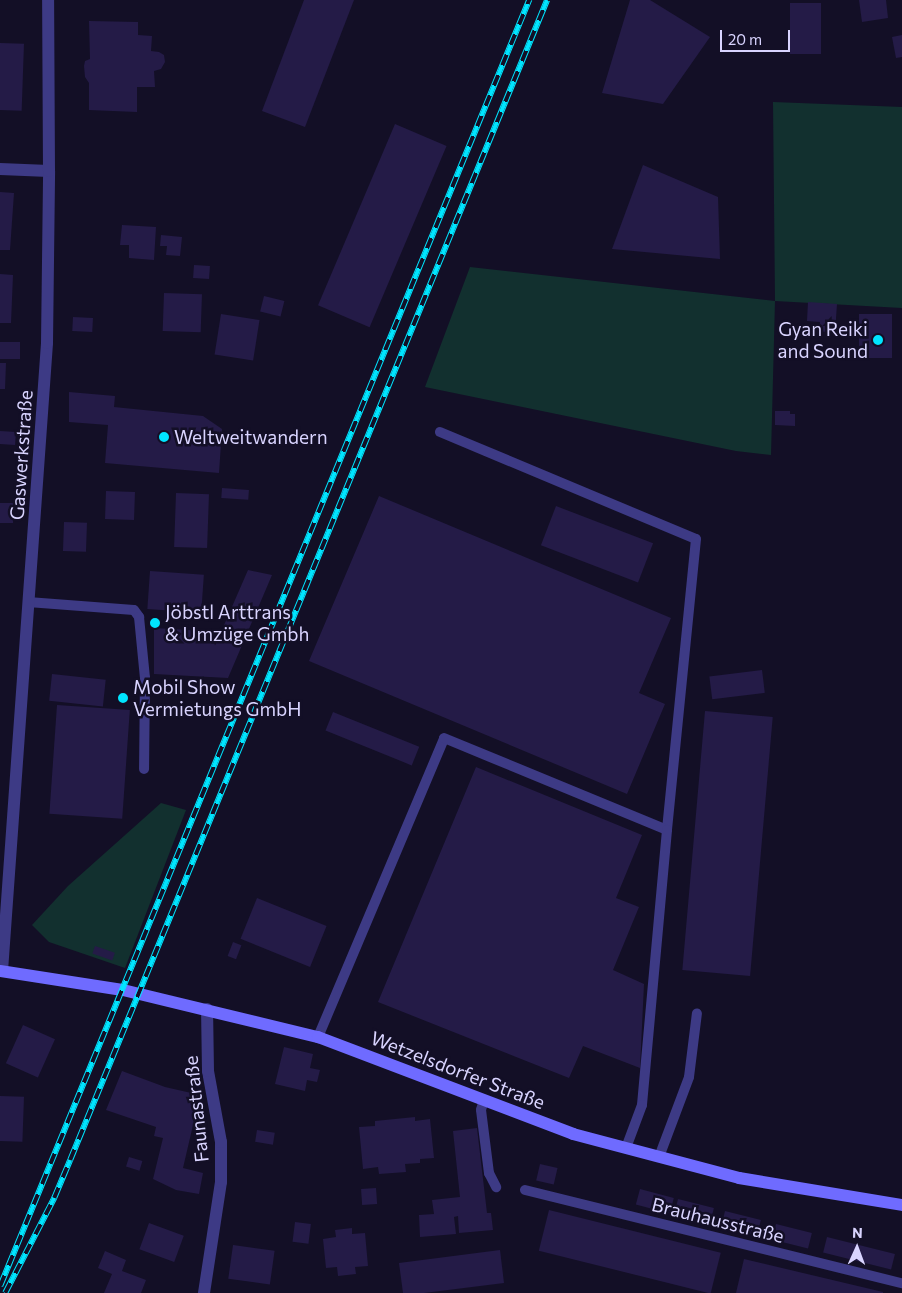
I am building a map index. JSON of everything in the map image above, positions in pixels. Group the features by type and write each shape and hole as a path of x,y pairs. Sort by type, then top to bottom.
{"main road":[{"name":"Wetzelsdorfer Straße","path":"1,971 122,990 318,1037 573,1134 739,1178 902,1204"}],"street":[{"name":"Gaswerkstraße","path":"1,971 47,343 48,0"},
{"path":"0,169 49,171"},
{"name":"Faunastraße","path":"204,1293 221,1182 221,1142 208,1071 207,1009"}],"lane":[{"path":"440,432 696,538 642,1105 626,1148"},
{"path":"28,602 134,610 139,617 145,678 144,769"},
{"path":"318,1037 444,738 667,830"},
{"path":"659,1157 689,1078 697,1013"},
{"path":"484,1100 481,1110 488,1164 496,1187"},
{"name":"Brauhausstraße","path":"525,1190 902,1283"}],"green space":[{"path":"773,102 902,107 902,308 775,301"},
{"path":"470,267 775,301 771,455 736,451 425,387"},
{"path":"161,803 186,810 125,968 49,942 32,925 68,886"}],"building":[{"path":"304,0 354,0 305,127 262,111"},
{"path":"630,0 650,0 710,37 663,104 602,93"},
{"path":"859,0 886,0 888,18 862,22"},
{"path":"790,3 821,3 821,54 790,54"},
{"path":"89,21 138,22 138,35 152,36 151,51 164,55 165,62 161,69 154,71 155,87 137,87 137,112 89,110 89,83 85,77 84,66 85,61 90,59"},
{"path":"902,35 902,57 896,58 892,37"},
{"path":"0,43 24,44 22,111 0,110"},
{"path":"395,124 447,146 370,327 318,305"},
{"path":"643,165 718,197 720,259 612,249"},
{"path":"0,192 14,193 10,250 0,250"},
{"path":"122,225 156,227 154,260 129,258 129,245 120,245"},
{"path":"161,235 182,237 180,256 166,255 167,246 160,246"},
{"path":"194,265 210,266 209,279 193,278"},
{"path":"0,274 13,275 11,323 0,323"},
{"path":"164,293 202,294 201,332 163,331"},
{"path":"264,296 284,301 281,317 260,312"},
{"path":"808,302 837,304 835,333 819,331 820,322 807,321"},
{"path":"221,314 260,320 253,361 215,354"},
{"path":"859,314 892,314 892,358 859,358"},
{"path":"73,317 93,318 92,332 72,331"},
{"path":"0,342 20,342 20,359 0,359"},
{"path":"0,363 6,363 5,389 0,389"},
{"name":"Weltweitwandern","path":"69,392 115,396 114,407 203,416 222,429 219,473 105,463 108,425 69,422"},
{"path":"775,411 790,411 790,414 795,414 795,426 775,425"},
{"path":"0,431 16,432 15,445 0,444"},
{"path":"222,488 249,490 248,500 221,498"},
{"path":"106,491 135,492 134,520 105,519"},
{"path":"176,493 209,494 207,548 174,547"},
{"path":"379,496 671,618 639,693 665,704 627,794 309,661"},
{"path":"0,503 13,503 13,523 0,523"},
{"path":"556,506 653,543 638,582 541,545"},
{"path":"64,522 87,523 86,552 63,551"},
{"path":"248,570 272,575 228,678 154,674 154,628 221,632"},
{"path":"150,571 204,575 201,613 147,609"},
{"path":"762,670 765,693 712,699 709,676"},
{"path":"52,674 106,680 103,706 49,701"},
{"path":"57,705 130,710 122,819 49,814"},
{"path":"705,711 773,717 750,976 682,970"},
{"path":"333,712 419,747 412,765 326,731"},
{"path":"476,767 642,835 616,898 639,907 613,970 644,984 640,1068 583,1046 569,1078 378,1002"},
{"path":"257,898 327,926 310,967 241,939"},
{"path":"233,942 241,945 236,959 228,956"},
{"path":"95,946 115,953 112,960 92,954"},
{"path":"23,1025 55,1039 38,1078 6,1063"},
{"path":"284,1047 313,1054 310,1068 320,1070 317,1082 307,1080 305,1091 275,1084"},
{"path":"122,1071 165,1087 200,1095 183,1168 203,1173 199,1194 176,1190 153,1179 163,1138 154,1136 156,1127 106,1110"},
{"path":"0,1096 24,1097 22,1142 0,1141"},
{"path":"415,1117 415,1121 430,1119 434,1158 420,1159 420,1163 405,1164 406,1172 379,1174 378,1167 363,1169 359,1127 375,1126 375,1121"},
{"path":"477,1128 487,1213 491,1213 493,1230 459,1233 458,1216 454,1217 456,1234 420,1237 419,1215 434,1214 432,1200 460,1197 453,1131"},
{"path":"257,1130 275,1133 273,1145 255,1142"},
{"path":"129,1157 142,1161 139,1171 126,1167"},
{"path":"540,1164 558,1168 554,1185 536,1181"},
{"path":"376,1188 377,1204 362,1205 361,1189"},
{"path":"640,1189 674,1198 670,1214 636,1204"},
{"path":"678,1199 714,1208 710,1223 674,1215"},
{"path":"549,1210 721,1253 711,1293 708,1293 539,1251"},
{"path":"725,1211 761,1220 757,1235 721,1227"},
{"path":"295,1222 311,1224 308,1244 293,1242"},
{"path":"149,1223 184,1236 174,1262 139,1249"},
{"path":"776,1224 812,1233 808,1248 772,1240"},
{"path":"352,1228 352,1234 365,1233 368,1266 355,1267 356,1274 338,1276 337,1267 326,1268 323,1239 336,1237 335,1230"},
{"path":"827,1237 895,1254 891,1269 823,1253"},
{"path":"233,1245 275,1251 270,1285 228,1279"},
{"path":"500,1250 504,1283 424,1293 403,1293 399,1263"},
{"path":"105,1251 126,1260 122,1271 146,1280 141,1293 104,1293 112,1274 98,1268"},
{"path":"744,1259 883,1292 883,1293 736,1293"}],"railway":[{"path":"0,1286 529,0"},
{"path":"5,1293 54,1198 70,1160 547,0"}],"place":[{"name":"Gyan Reiki and Sound","path":"878,340"},
{"name":"Weltweitwandern","path":"164,437"},
{"name":"Jöbstl Arttrans & Umzüge Gmbh","path":"155,623"},
{"name":"Mobil Show Vermietungs GmbH","path":"123,698"}]}
